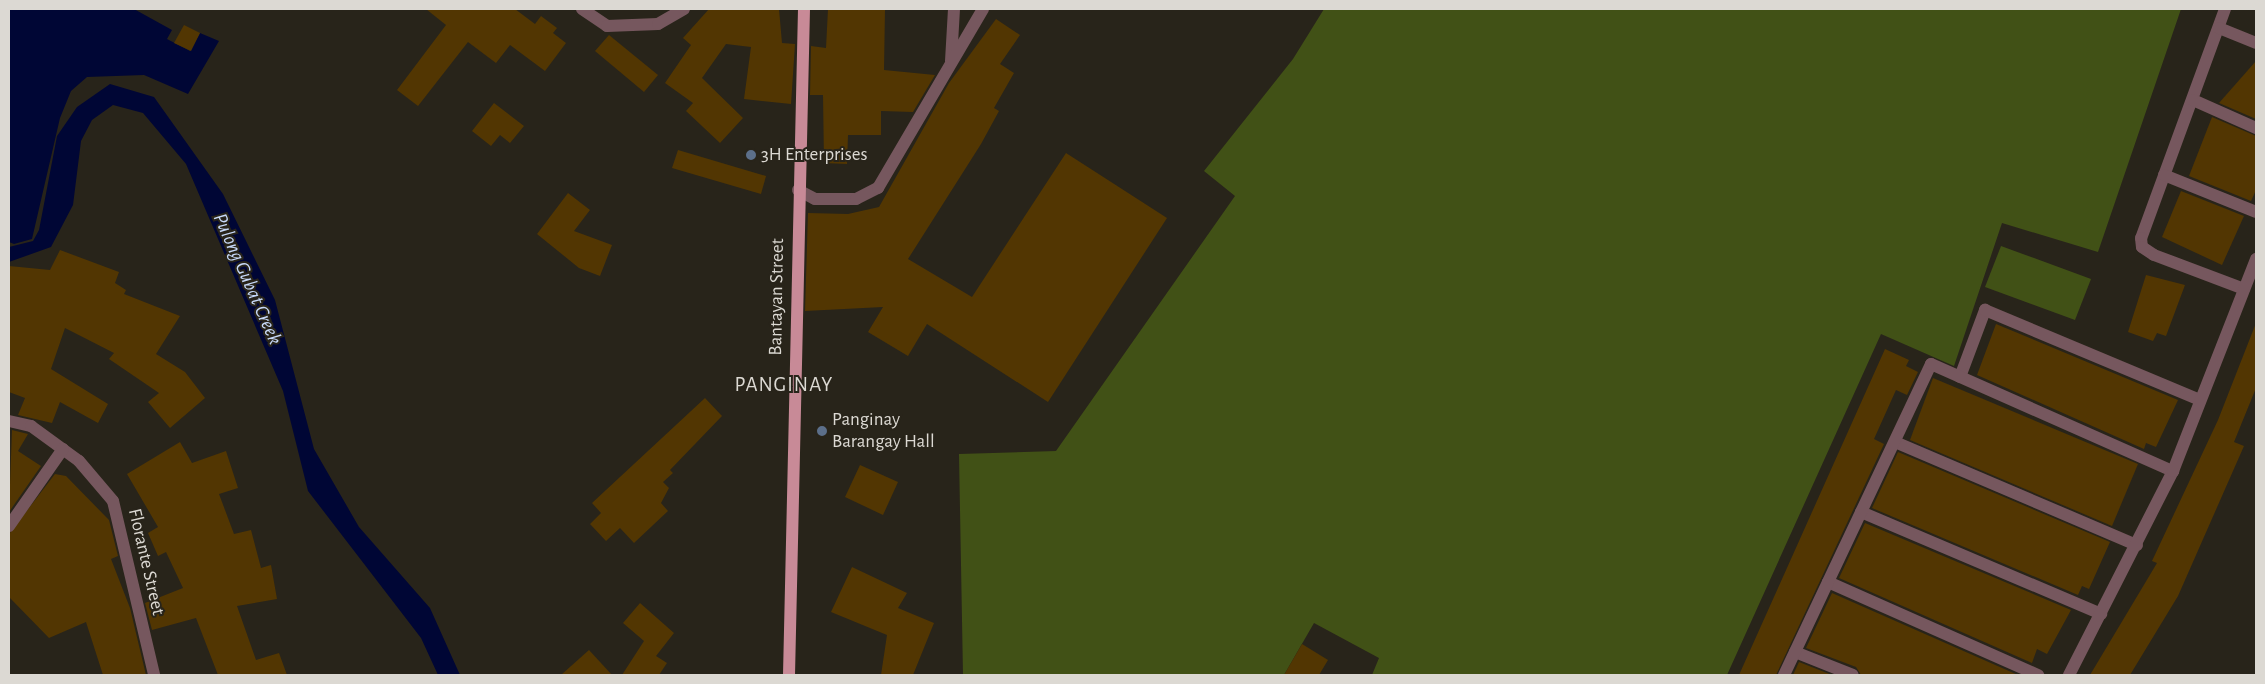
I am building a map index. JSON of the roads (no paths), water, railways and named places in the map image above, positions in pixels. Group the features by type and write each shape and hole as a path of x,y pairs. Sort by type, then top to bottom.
{"main road":[{"name":"Bantayan Street","path":"789,675 798,190 804,9"}],"street":[{"path":"582,9 607,26 658,24 684,9"},
{"path":"951,64 954,9"},
{"path":"798,190 815,199 856,198 878,188 983,9"},
{"path":"2225,9 2141,238 2142,247 2244,289"},
{"path":"2219,28 2256,43"},
{"path":"2193,100 2256,128"},
{"path":"2164,175 2256,212"},
{"path":"2069,675 2174,471 2256,259"},
{"path":"1960,377 1985,310 2200,400"},
{"path":"1784,675 1931,364 2174,471"},
{"name":"Florante Street","path":"9,421 31,426 79,461 112,501 154,675"},
{"path":"1895,442 2137,545"},
{"path":"9,526 63,449"},
{"path":"1861,512 2101,614"},
{"path":"1828,582 2038,675"},
{"path":"1795,652 1852,675"}],"water":[{"path":"9,9 134,9 172,30 167,39 190,51 200,33 219,41 188,94 144,75 87,77 71,91 60,118 32,239 14,244 9,242"},
{"name":"Pulong Gubat Creek","path":"110,84 154,97 223,194 275,300 314,449 359,527 430,608 460,675 438,675 421,638 308,491 283,391 186,164 143,113 113,105 92,120 81,141 73,205 51,247 9,262 9,247 33,241 39,230 57,136 77,107"}],"place":[{"name":"3H Enterprises","path":"751,155"},
{"name":"Panginay Barangay Hall","path":"822,431"}],"district":[{"name":"PANGINAY","path":"784,385"}]}
